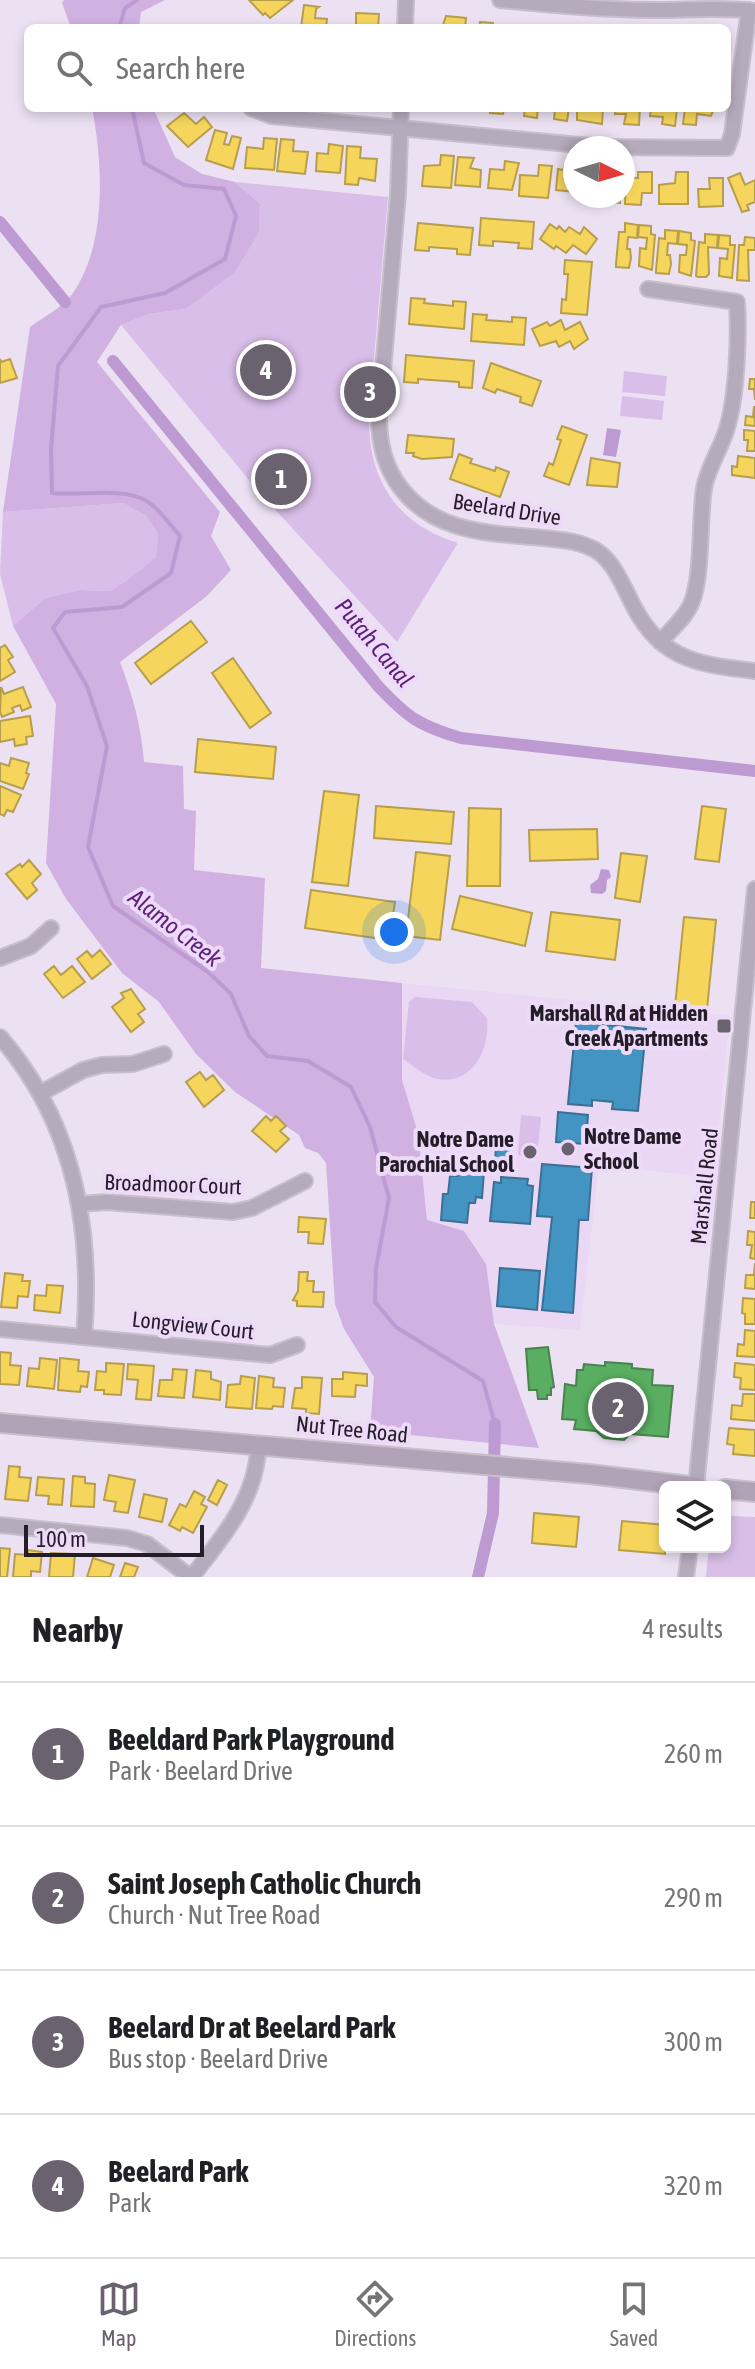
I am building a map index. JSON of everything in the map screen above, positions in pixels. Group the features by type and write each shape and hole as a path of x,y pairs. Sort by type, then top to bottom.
{"main road":[{"name":"Nut Tree Road","path":"0,1423 260,1444 659,1483"},
{"path":"731,1490 755,1492"}],"street":[{"path":"405,24 406,0"},
{"path":"262,112 272,116 601,147 727,148 732,134 752,11 715,7 656,10 578,7 500,0"},
{"name":"Beelard Drive","path":"401,112 396,224 379,418 381,445 392,474 419,508 449,525 472,531 565,540 597,552 614,569 638,617 660,642 680,657 705,666 755,671"},
{"path":"648,289 737,302 738,321 731,407 726,431 711,463 704,488 691,604 660,642"},
{"name":"Marshall Road","path":"698,1481 755,889"},
{"path":"0,958 31,946 51,928"},
{"path":"0,1037 18,1057 41,1093 61,1139 81,1204 87,1270 84,1337"},
{"path":"41,1093 83,1070 102,1065 133,1064 164,1054"},
{"name":"Broadmoor Court","path":"81,1204 107,1202 233,1212 252,1208 305,1181"},
{"name":"Longview Court","path":"0,1329 270,1355 297,1345"},
{"path":"0,1525 127,1538 147,1544 191,1577 236,1517 247,1496 260,1444"},
{"path":"686,1577 689,1553"}],"shaded area":[{"path":"64,0 165,0 141,12 140,24 70,24 62,3"},
{"path":"93,112 155,112 175,157 202,174 235,182 260,204 259,232 234,273 185,309 149,314 121,325 97,362 220,512 211,536 231,570 207,596 120,662 136,711 144,762 183,766 184,809 196,811 194,870 265,878 261,968 402,983 402,1080 418,1133 427,1220 464,1231 486,1264 494,1324 539,1448 370,1431 374,1377 344,1329 335,1304 326,1163 318,1153 305,1148 299,1135 235,1092 196,1054 159,1002 122,973 66,899 46,863 56,704 13,626 45,598 80,590 110,591 128,580 156,557 158,534 146,516 123,503 3,512 30,327 69,298 84,273 92,251 97,228 100,178"},
{"path":"235,182 388,197 369,416 374,460 380,479 402,511 436,535 458,543 397,642 258,491 121,325 149,314 185,309 259,232 260,204"},
{"path":"624,371 667,376 665,396 622,392"},
{"path":"622,396 664,401 662,420 620,416"},
{"path":"607,428 621,430 616,457 603,455"},
{"path":"123,503 146,516 158,534 156,557 129,580 110,591 80,590 45,598 13,626 0,574 3,512"},
{"path":"601,869 609,870 611,877 607,880 606,891 602,894 591,893 590,885 598,879"},
{"name":"Notre Dame School","path":"402,983 730,1016 714,1178 599,1165 580,1330 494,1324 486,1264 464,1231 427,1220 418,1133 402,1080"},
{"path":"415,997 472,1002 487,1018 482,1052 470,1070 461,1076 437,1079 403,1059 409,1002"},
{"path":"521,1115 541,1117 537,1157 518,1155"},
{"path":"731,1516 755,1517 755,1577 706,1577 708,1553 731,1553"}],"building: Homes":[{"path":"249,0 293,0 270,18"},
{"path":"304,5 319,7 315,18 327,19 326,24 302,24"},
{"path":"356,13 379,14 378,24 356,24"},
{"path":"446,16 466,18 465,24 443,24"},
{"path":"524,112 538,112 537,118 524,116"},
{"path":"555,112 568,112 567,121 554,119"},
{"path":"577,112 603,112 602,124 577,120"},
{"path":"640,112 639,125 624,124 626,114 615,114"},
{"path":"650,112 677,112 675,126 662,124 663,117 650,116"},
{"path":"684,112 712,112 711,116 697,114 696,125 683,124"},
{"path":"184,113 196,124 204,117 212,127 188,147 167,126"},
{"path":"215,130 227,133 224,144 229,145 232,136 241,138 233,169 206,160"},
{"path":"264,138 277,139 274,170 245,168 247,147 263,149"},
{"path":"281,139 294,140 293,151 308,152 305,174 277,171"},
{"path":"329,144 343,146 340,173 316,171 317,153 328,154"},
{"path":"347,146 361,147 360,158 377,159 375,181 359,178 358,185 345,184"},
{"path":"441,155 454,156 451,188 422,186 424,166 440,165"},
{"path":"458,157 474,158 470,168 481,170 480,187 455,185"},
{"path":"505,161 519,163 512,190 488,188 490,169 504,170"},
{"path":"539,165 552,166 548,198 519,196 520,175 538,176"},
{"path":"558,169 563,170 563,191 556,190"},
{"path":"638,172 652,172 652,193 642,193 641,205 635,205 635,178 638,178"},
{"path":"676,172 688,172 688,204 659,204 659,185 675,183"},
{"path":"740,173 745,185 755,180 755,202 747,205 749,210 742,212 728,178"},
{"path":"709,178 723,178 723,206 699,207 698,189 710,189"},
{"path":"481,218 534,222 532,249 518,248 519,243 493,241 493,246 479,245"},
{"path":"418,223 473,228 470,255 457,254 457,249 429,247 429,251 415,250"},
{"path":"625,223 638,225 637,238 628,237 629,268 616,267 619,232 625,232"},
{"path":"550,224 557,229 559,226 565,232 569,227 580,234 584,227 597,239 586,254 573,245 566,253 540,239"},
{"path":"639,225 651,226 651,234 655,235 652,270 639,266 640,248 646,249 647,238 638,237"},
{"path":"665,230 678,231 677,244 668,243 669,274 656,273 659,238 665,239"},
{"path":"679,231 691,233 691,240 695,241 691,276 679,272 680,255 686,255 687,245 678,244"},
{"path":"705,234 718,235 717,248 708,247 709,274 698,277 699,242 705,243"},
{"path":"719,235 730,236 730,245 735,245 732,278 719,276 720,258 727,259 728,249 718,248"},
{"path":"745,237 755,238 755,250 748,250 749,281 737,280 739,245 744,245"},
{"path":"565,260 592,262 587,315 561,313 562,299 566,300 568,274 564,274"},
{"path":"411,298 425,299 424,303 453,306 453,301 466,302 464,329 409,324"},
{"path":"473,314 487,315 486,320 512,322 512,317 526,318 524,345 471,341"},
{"path":"561,320 565,330 580,322 588,339 574,349 570,341 559,347 556,341 540,346 532,329 547,322 550,326"},
{"path":"406,355 474,361 472,388 459,387 459,382 418,379 418,383 404,382"},
{"path":"0,359 1,362 10,359 17,378 0,383"},
{"path":"491,363 541,381 532,406 520,402 521,397 483,388"},
{"path":"750,379 755,379 755,400 754,389 749,389"},
{"path":"754,406 755,426 745,425 746,416 753,417"},
{"path":"562,426 587,435 569,485 544,476 549,463 553,465"},
{"path":"744,430 755,431 755,451 747,451 748,440 744,440"},
{"path":"408,435 454,439 452,457 422,459 413,456 414,453 406,453"},
{"path":"459,454 472,459 470,463 509,472 500,497 450,479"},
{"path":"738,456 755,458 755,478 732,475 732,466 737,467"},
{"path":"591,458 620,463 617,487 587,485"},
{"path":"191,621 207,642 151,684 135,663"},
{"path":"5,645 13,657 8,660 15,672 0,681 0,648"},
{"path":"233,658 271,713 250,728 212,673"},
{"path":"1,687 4,694 23,687 31,707 22,711 20,705 12,708 14,712 2,717"},
{"path":"30,716 33,736 26,737 27,744 15,746 14,739 0,742 0,721"},
{"path":"198,739 276,747 273,779 195,772"},
{"path":"11,758 29,763 26,773 29,774 23,789 0,781 0,763 9,766"},
{"path":"0,786 21,795 13,812 7,810 4,816 0,814"},
{"path":"324,791 359,795 348,886 312,882"},
{"path":"376,806 454,812 451,844 374,838"},
{"path":"702,806 726,809 719,862 695,859"},
{"path":"469,808 501,809 500,886 467,886"},
{"path":"597,829 598,859 530,861 529,830"},
{"path":"416,852 450,856 440,940 406,936"},
{"path":"621,853 647,856 640,902 615,898"},
{"path":"29,860 41,874 32,883 37,890 27,899 6,874"},
{"path":"311,890 395,902 389,940 305,928"},
{"path":"460,896 532,913 525,946 452,929"},
{"path":"551,912 620,920 615,960 546,951"},
{"path":"684,917 716,920 707,1009 675,1006"},
{"path":"100,950 111,964 92,979 77,959 87,951 92,957"},
{"path":"54,966 61,975 72,966 85,982 63,998 44,974"},
{"path":"131,989 145,1009 138,1014 144,1022 131,1032 112,1007 124,998 121,993"},
{"path":"200,1072 206,1080 213,1075 224,1090 204,1107 186,1082"},
{"path":"266,1116 271,1121 276,1116 286,1126 280,1131 289,1139 276,1152 252,1131"},
{"path":"751,1202 755,1202 755,1218 750,1218"},
{"path":"299,1217 326,1219 323,1244 308,1243 309,1232 298,1232"},
{"path":"748,1231 755,1232 755,1259 750,1258 752,1245 747,1245"},
{"path":"755,1263 755,1289 745,1288 746,1275 754,1275"},
{"path":"299,1272 308,1272 307,1281 314,1281 313,1292 324,1292 323,1307 297,1306 297,1301 293,1300 298,1291"},
{"path":"5,1273 23,1275 22,1281 30,1281 28,1297 18,1296 17,1308 1,1307"},
{"path":"47,1285 63,1286 60,1313 34,1310 35,1295 46,1296"},
{"path":"743,1298 755,1299 755,1324 745,1324"},
{"path":"745,1330 755,1331 755,1357 737,1356 738,1344 744,1345"},
{"path":"0,1352 11,1353 10,1365 21,1366 19,1385 0,1384"},
{"path":"40,1358 57,1360 54,1389 27,1386 29,1368 39,1369"},
{"path":"60,1358 79,1360 78,1371 89,1372 87,1387 81,1386 80,1392 58,1390"},
{"path":"106,1363 124,1364 121,1395 95,1390 97,1371 106,1372"},
{"path":"735,1363 755,1365 755,1390 740,1389 741,1378 734,1377"},
{"path":"128,1364 154,1366 151,1400 136,1399 138,1380 127,1379"},
{"path":"173,1369 187,1370 184,1398 158,1396 160,1380 172,1380"},
{"path":"196,1370 211,1372 211,1379 221,1382 220,1400 193,1397"},
{"path":"343,1372 367,1374 367,1386 356,1385 355,1397 332,1396 332,1379 343,1379"},
{"path":"241,1376 255,1378 252,1409 226,1407 228,1385 240,1384"},
{"path":"259,1376 274,1378 273,1387 285,1388 283,1407 256,1408"},
{"path":"302,1377 322,1378 319,1414 292,1408 295,1388 302,1388"},
{"path":"743,1394 755,1394 755,1421 731,1419 732,1405 742,1406"},
{"path":"729,1428 755,1430 755,1456 733,1454 734,1445 727,1444"},
{"path":"9,1466 20,1467 19,1477 31,1478 28,1501 5,1499"},
{"path":"109,1475 135,1480 128,1513 114,1511 116,1502 104,1500"},
{"path":"73,1476 85,1477 85,1483 95,1484 94,1507 71,1506"},
{"path":"38,1477 64,1479 62,1505 48,1504 49,1496 36,1495"},
{"path":"218,1480 227,1485 217,1505 208,1500"},
{"path":"194,1491 205,1497 201,1504 207,1507 193,1533 182,1527 180,1531 169,1525 180,1504 186,1507"},
{"path":"144,1494 167,1499 162,1522 139,1517"},
{"path":"534,1513 579,1517 576,1547 532,1543"},
{"path":"622,1521 659,1524 659,1553 665,1554 619,1550"},
{"path":"0,1548 10,1549 7,1577 0,1577"},
{"path":"28,1550 42,1552 40,1572 31,1571 31,1577 13,1577 15,1554 28,1555"},
{"path":"51,1553 75,1554 73,1577 49,1577"},
{"path":"93,1558 114,1565 110,1577 87,1577"},
{"path":"125,1563 138,1567 134,1577 120,1577"}],"building: Schools":[{"path":"576,1022 646,1029 638,1111 612,1109 613,1102 592,1100 592,1106 568,1104"},
{"path":"558,1112 588,1115 586,1144 556,1142"},
{"path":"496,1147 510,1149 509,1162 495,1161"},
{"path":"542,1164 592,1168 588,1220 579,1220 573,1313 542,1310 552,1217 537,1216"},
{"path":"458,1169 484,1171 482,1198 476,1197 475,1203 469,1203 467,1223 441,1220 443,1194 448,1194 450,1176 458,1176"},
{"path":"501,1177 528,1179 527,1185 533,1186 530,1224 490,1221 494,1182 501,1183"},
{"path":"500,1268 540,1271 537,1310 497,1306"}],"building: Public":[{"path":"548,1347 554,1387 547,1399 538,1399 537,1390 529,1390 526,1349"},
{"path":"605,1362 632,1364 632,1368 653,1370 652,1385 673,1386 668,1437 630,1434 624,1440 604,1438 596,1431 574,1429 576,1420 562,1419 565,1384 576,1386 577,1370 583,1370 584,1364 605,1366"}],"waterway":[{"name":"Alamo Creek","path":"120,24 125,8 137,0"},
{"name":"Alamo Creek","path":"133,112 144,163 184,185 224,189 236,216 225,259 165,293 101,307 58,366 51,449 52,493 135,496 155,507 180,536 171,573 122,607 65,612 53,628 87,686 107,746 88,847 113,906 208,972 231,994 249,1036 267,1056 308,1061 351,1087 370,1127 389,1198 376,1268 375,1302 396,1327 483,1381 495,1424"},
{"name":"Putah Canal","path":"0,222 65,302"},
{"name":"Putah Canal","path":"113,361 378,686 415,719 461,738 755,771"},
{"path":"478,1577 493,1513 495,1424"}],"place":[{"name":"Beelard Park","path":"266,370"},
{"name":"Beelard Dr at Beelard Park","path":"370,392"},
{"name":"Beeldard Park Playground","path":"281,479"},
{"name":"Marshall Rd at Hidden Creek Apartments","path":"724,1026"},
{"name":"Notre Dame School","path":"568,1149"},
{"name":"Notre Dame Parochial School","path":"530,1152"},
{"name":"Saint Joseph Catholic Church","path":"618,1408"}]}
